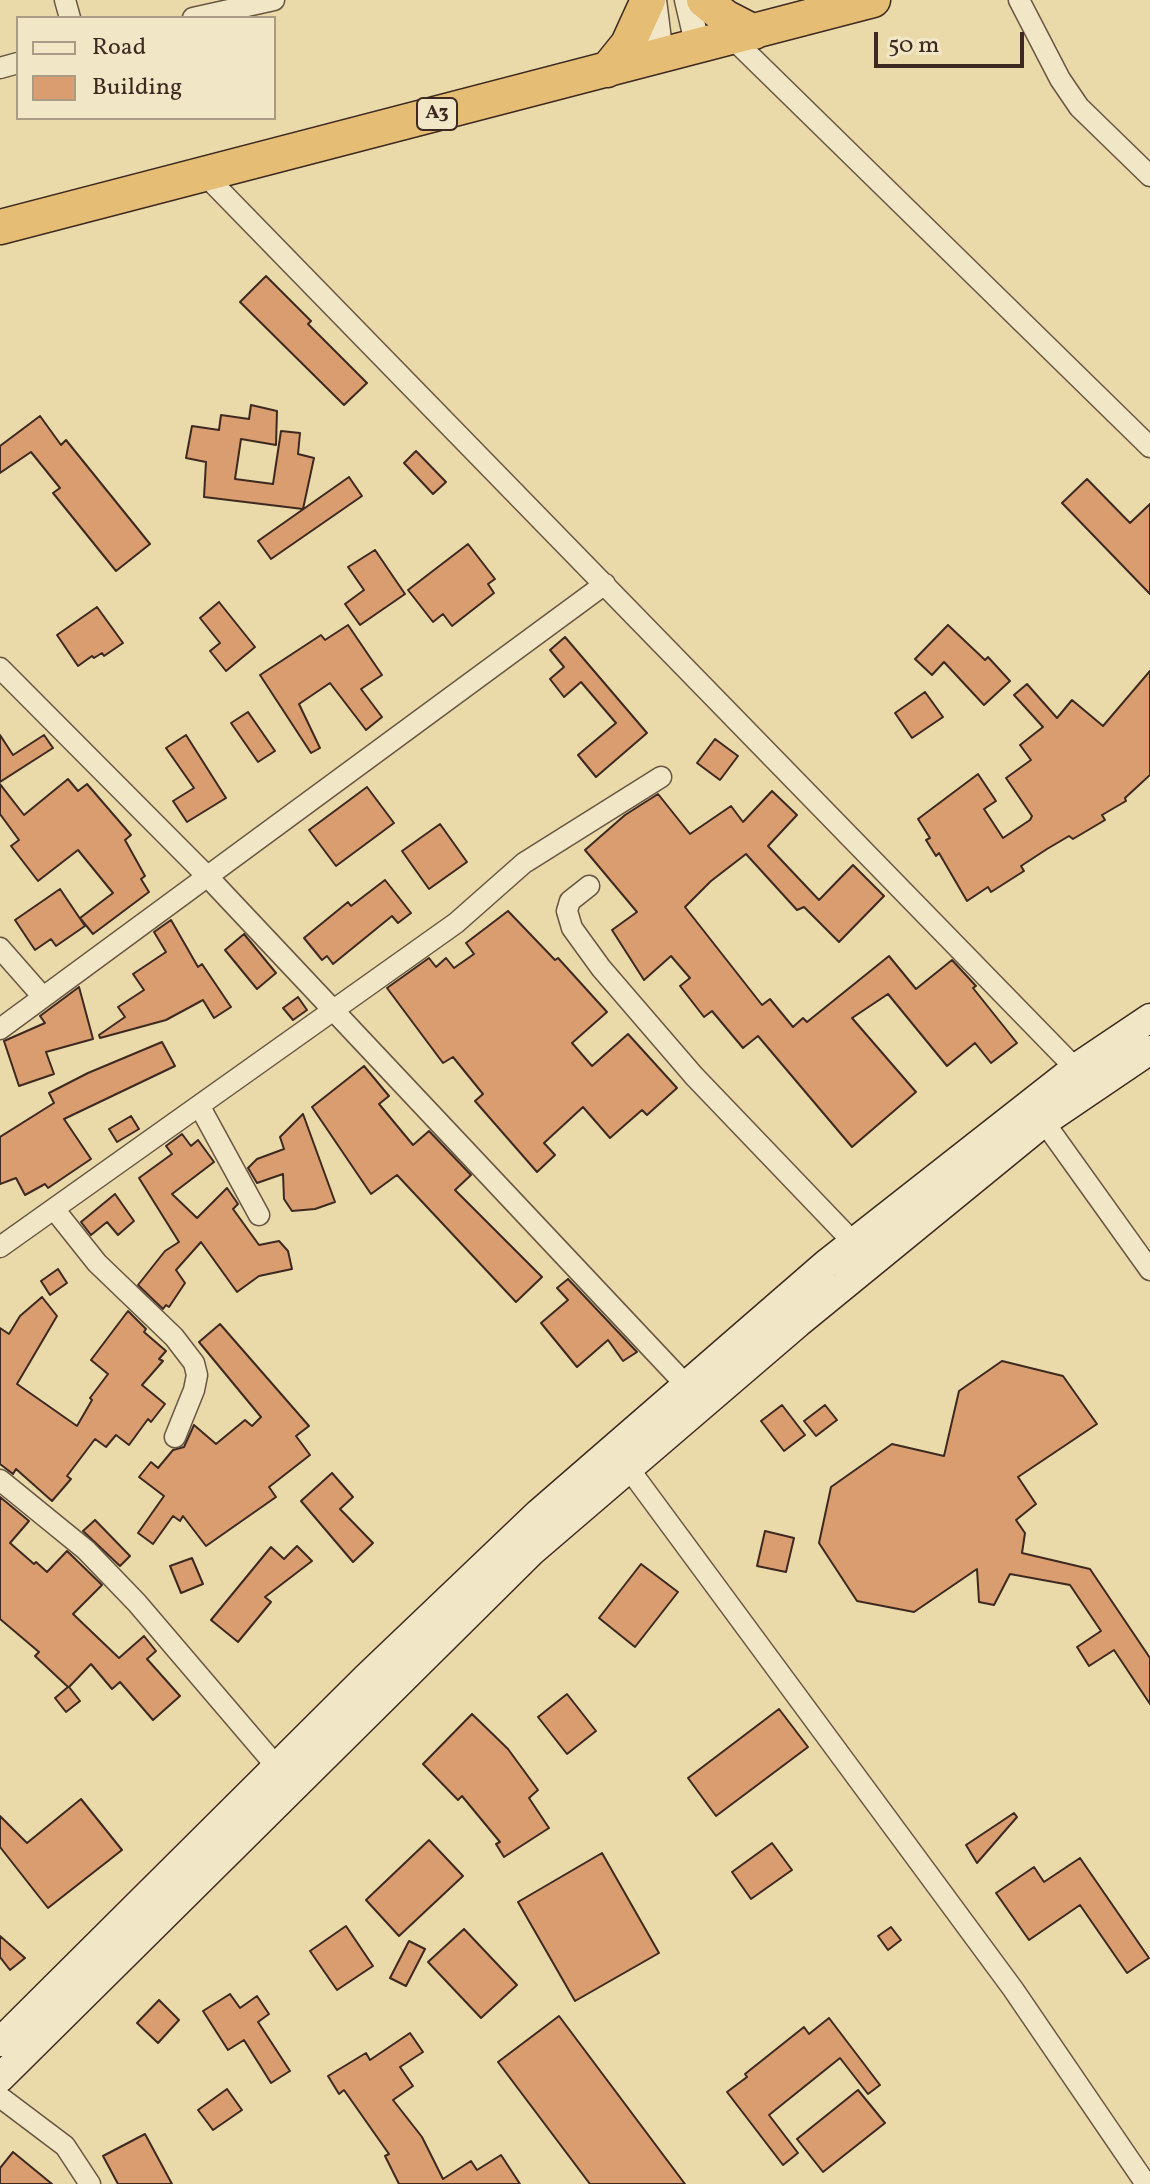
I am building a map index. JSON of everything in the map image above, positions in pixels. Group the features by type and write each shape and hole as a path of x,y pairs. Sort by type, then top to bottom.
{"highway":[{"path":"607,70 628,44 651,0"},
{"path":"704,0 742,34"},
{"name":"A3","path":"0,227 873,0"}],"main road":[{"path":"0,2042 539,1513 621,1458 798,1323 1044,1122 1084,1078 1150,1018"},
{"path":"0,2078 532,1551 686,1385 854,1243 1084,1078 1150,1050"}],"street":[{"path":"202,16 274,0"},
{"path":"651,0 661,56"},
{"path":"687,0 698,47"},
{"path":"1019,0 1060,79 1079,107 1150,176"},
{"path":"742,34 1150,447"},
{"path":"204,174 1084,1078"},
{"path":"0,1029 605,584"},
{"path":"0,668 207,876 686,1385"},
{"path":"0,1247 456,923 524,863 661,777"},
{"path":"589,886 570,901 567,911 572,928 601,968 694,1076 854,1243"},
{"path":"0,948 43,997"},
{"path":"200,1107 259,1215"},
{"path":"1044,1122 1150,1270"},
{"path":"54,1209 97,1263 174,1337 194,1363 197,1375 194,1390 175,1437"},
{"path":"621,1458 1013,1989 1146,2184"},
{"path":"3,1488 86,1550 137,1603 277,1767"},
{"path":"0,2097 59,2140 90,2184"}],"building":[{"path":"266,276 311,321 308,324 367,383 344,405 240,302"},
{"path":"251,405 277,411 276,445 241,439 235,479 273,484 281,431 300,433 298,454 314,458 303,509 204,497 206,462 186,458 192,426 219,430 221,415 249,419"},
{"path":"40,416 61,445 66,440 150,544 116,571 53,493 60,488 31,452 0,473 0,446"},
{"path":"416,451 446,482 433,494 404,463"},
{"path":"349,477 362,496 271,559 258,541"},
{"path":"1087,479 1130,523 1150,504 1150,594 1062,503"},
{"path":"468,544 495,579 488,584 494,593 452,626 443,614 433,622 408,590"},
{"path":"375,550 405,594 360,625 345,604 364,590 348,567"},
{"path":"219,602 255,647 226,671 210,651 220,643 200,618"},
{"path":"97,607 123,643 104,656 102,653 94,658 92,656 78,666 57,635"},
{"path":"348,625 382,675 361,689 382,717 366,730 330,683 299,704 320,748 311,753 260,675 321,635 325,640"},
{"path":"948,625 985,660 988,657 1010,681 984,705 944,662 932,675 915,659"},
{"path":"565,637 647,733 596,777 578,755 616,723 581,682 564,697 550,679 564,667 550,650"},
{"path":"1150,671 1150,775 1125,798 1126,801 1102,815 1105,820 1073,839 1069,836 1021,866 1024,871 991,892 988,887 967,901 939,853 936,856 926,840 930,838 918,819 978,774 996,801 984,809 1003,838 1030,820 1032,816 1006,778 1031,760 1020,745 1043,727 1014,695 1027,684 1057,718 1072,700 1103,726"},
{"path":"925,692 943,717 912,738 895,713"},
{"path":"248,712 275,751 258,762 231,723"},
{"path":"0,735 13,755 44,735 53,748 0,782"},
{"path":"186,735 226,798 187,822 173,801 194,788 166,748"},
{"path":"715,739 738,756 720,780 697,763"},
{"path":"68,779 78,791 87,784 131,835 125,840 145,876 141,879 149,892 93,934 80,918 113,893 78,850 38,881 11,846 19,840 0,814 0,784 24,815"},
{"path":"367,787 394,823 336,866 309,830"},
{"path":"772,791 797,815 768,846 819,900 853,865 884,896 839,942 804,907 797,910 746,854 711,881 685,907 762,1005 770,999 793,1027 803,1018 807,1022 889,956 916,989 952,960 976,986 973,988 1017,1043 991,1063 975,1043 947,1066 888,994 852,1018 916,1092 852,1147 758,1036 743,1048 712,1011 704,1017 680,986 690,978 671,956 644,980 612,930 637,912 585,850 625,815 658,794 690,834 731,806 743,822"},
{"path":"440,824 467,862 429,889 402,851"},
{"path":"385,880 411,913 398,923 392,916 333,964 327,956 322,960 304,938 348,902 351,906"},
{"path":"60,889 85,926 56,946 51,939 35,950 15,920"},
{"path":"508,911 555,960 558,958 607,1012 572,1043 592,1066 628,1034 677,1088 647,1115 642,1110 610,1138 583,1107 544,1143 555,1155 537,1172 475,1101 483,1094 453,1057 443,1063 387,988 429,958 436,967 446,958 454,968 474,954 466,943"},
{"path":"171,920 198,967 202,964 231,1007 214,1018 203,1000 166,1020 100,1038 99,1035 125,1017 118,1007 144,990 133,974 166,952 154,932"},
{"path":"244,934 276,973 257,989 225,950"},
{"path":"79,987 93,1039 46,1052 54,1074 19,1086 4,1041 45,1023 40,1016"},
{"path":"298,997 307,1010 293,1020 283,1008"},
{"path":"162,1042 175,1066 64,1119 91,1159 48,1188 45,1184 25,1195 16,1178 0,1184 0,1137 54,1103 49,1093"},
{"path":"364,1066 389,1096 379,1104 413,1145 429,1131 471,1175 455,1190 542,1277 516,1302 397,1175 371,1194 312,1107"},
{"path":"303,1114 335,1202 315,1209 292,1211 284,1199 283,1174 257,1183 248,1168 257,1159 284,1149 280,1137"},
{"path":"131,1116 139,1129 117,1142 109,1129"},
{"path":"182,1134 191,1146 198,1140 214,1162 172,1194 197,1218 227,1188 238,1204 233,1209 259,1245 279,1241 288,1251 292,1269 259,1276 237,1292 201,1242 176,1270 185,1283 169,1307 166,1305 163,1309 138,1285 165,1251 179,1242 139,1178 172,1154 166,1146"},
{"path":"115,1194 134,1221 118,1235 107,1222 91,1235 81,1222"},
{"path":"58,1269 67,1283 50,1295 41,1281"},
{"path":"568,1279 637,1352 623,1361 608,1340 577,1367 541,1323 568,1300 557,1288"},
{"path":"42,1297 57,1316 17,1384 77,1426 92,1400 90,1398 108,1374 91,1360 128,1311 146,1329 144,1332 166,1351 159,1359 163,1361 142,1385 165,1404 151,1422 148,1419 129,1445 116,1435 106,1447 95,1439 67,1476 71,1479 52,1501 16,1469 13,1474 0,1464 0,1328 9,1334 20,1316"},
{"path":"220,1324 309,1426 296,1436 310,1455 269,1487 276,1497 206,1546 183,1516 180,1521 173,1516 153,1544 138,1533 164,1496 139,1477 151,1462 158,1468 173,1450 184,1447 194,1425 216,1444 245,1420 252,1426 261,1417 199,1342"},
{"path":"1002,1361 1063,1376 1097,1424 1018,1477 1036,1504 1016,1520 1025,1533 1022,1553 1090,1569 1150,1658 1150,1704 1114,1650 1089,1666 1077,1647 1101,1631 1070,1585 1010,1574 994,1605 979,1602 977,1569 914,1612 857,1601 819,1543 831,1487 892,1444 944,1456 959,1391"},
{"path":"782,1405 805,1435 784,1451 761,1421"},
{"path":"825,1405 837,1420 816,1436 804,1421"},
{"path":"332,1473 353,1497 340,1509 373,1543 353,1562 301,1501"},
{"path":"0,1497 29,1521 10,1543 34,1564 36,1562 47,1572 67,1551 102,1585 73,1614 119,1658 144,1636 156,1651 147,1659 180,1696 153,1720 120,1682 112,1689 91,1664 69,1687 80,1701 66,1712 55,1698 68,1687 35,1656 39,1652 0,1619"},
{"path":"95,1520 130,1556 120,1566 83,1531"},
{"path":"765,1531 794,1538 786,1572 757,1566"},
{"path":"297,1546 312,1561 265,1597 271,1602 238,1642 211,1620 271,1547 284,1559"},
{"path":"192,1558 203,1584 181,1593 170,1566"},
{"path":"641,1564 678,1592 635,1647 599,1618"},
{"path":"567,1694 596,1731 567,1754 538,1717"},
{"path":"779,1709 808,1747 716,1816 688,1778"},
{"path":"472,1714 508,1749 538,1790 529,1798 549,1828 504,1857 496,1844 500,1842 462,1796 458,1800 423,1764"},
{"path":"81,1799 122,1850 48,1908 0,1847 0,1816 27,1843"},
{"path":"1014,1813 1017,1817 977,1863 966,1845"},
{"path":"429,1840 463,1876 399,1936 366,1900"},
{"path":"772,1843 792,1870 751,1899 732,1872"},
{"path":"602,1853 659,1953 575,2001 518,1902"},
{"path":"1080,1858 1149,1958 1127,1973 1080,1905 1029,1940 996,1893 1034,1867 1044,1882"},
{"path":"346,1926 373,1966 337,1990 310,1951"},
{"path":"891,1927 901,1940 888,1950 878,1936"},
{"path":"464,1929 517,1985 481,2018 428,1962"},
{"path":"0,1936 25,1958 10,1970 0,1957"},
{"path":"409,1941 425,1949 406,1986 390,1978"},
{"path":"230,1994 240,2008 257,1996 269,2014 258,2022 290,2071 271,2083 244,2040 228,2050 203,2011"},
{"path":"159,2000 179,2020 158,2043 137,2023"},
{"path":"559,2016 685,2184 590,2184 498,2062"},
{"path":"829,2018 880,2085 868,2094 840,2058 769,2115 798,2153 783,2165 727,2092 804,2027 809,2034"},
{"path":"410,2033 423,2052 400,2067 413,2086 393,2100 422,2137 443,2179 471,2161 477,2170 501,2155 520,2184 399,2184 385,2156 389,2154 344,2090 339,2094 328,2076 366,2053 370,2060"},
{"path":"227,2089 242,2110 213,2130 198,2110"},
{"path":"858,2090 885,2123 823,2172 797,2139"},
{"path":"145,2134 172,2184 118,2184 103,2156"},
{"path":"13,2152 52,2184 0,2184 0,2168"}]}
